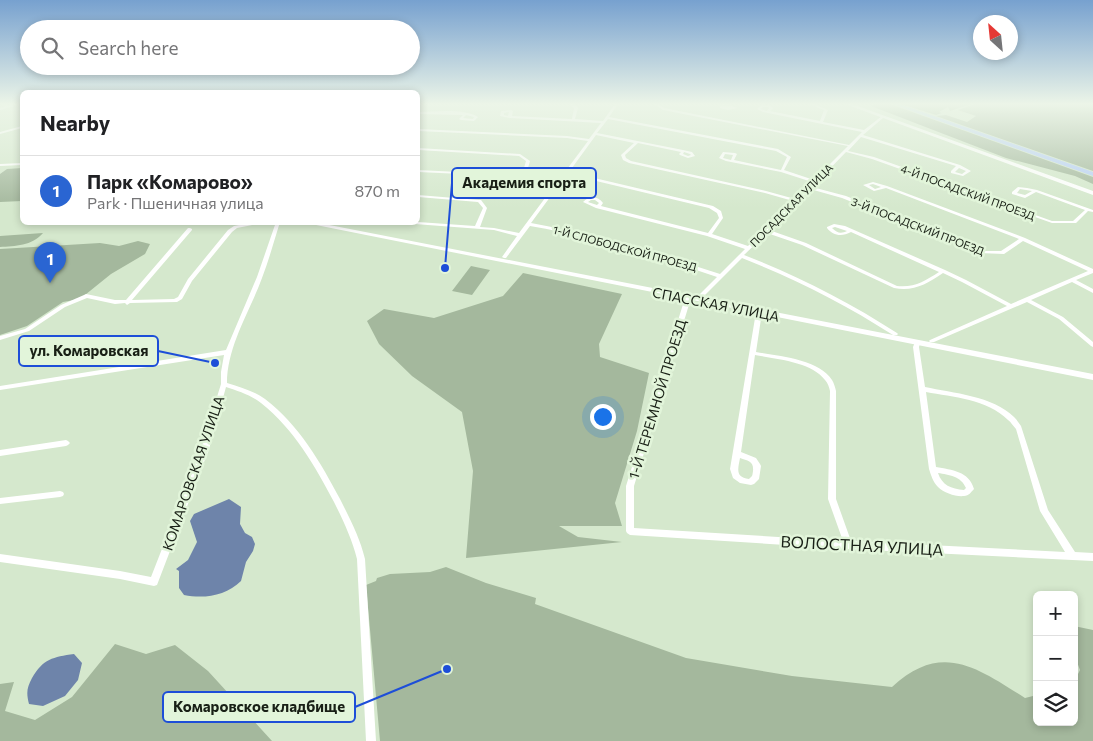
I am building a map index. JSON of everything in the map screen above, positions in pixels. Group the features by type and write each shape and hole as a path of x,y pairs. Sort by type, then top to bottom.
{"highway":[{"path":"994,139 1093,173"},
{"path":"996,139 1093,173"}],"street":[{"path":"504,257 591,140 580,139"},
{"path":"618,139 684,151"},
{"path":"716,139 777,150 789,157 782,171"},
{"path":"813,139 851,146"},
{"name":"ПОСАДСКАЯ УЛИЦА","path":"702,295 858,139"},
{"path":"869,139 959,166"},
{"path":"942,139 1093,193"},
{"path":"636,142 623,155 630,162 766,192 796,201"},
{"path":"420,149 520,155 527,158 528,161 524,176"},
{"name":"4-Й ПОСАДСКИЙ ПРОЕЗД","path":"846,151 872,158 1052,222 1074,222 1091,210"},
{"path":"732,161 782,171 815,181"},
{"path":"0,165 20,164"},
{"path":"420,171 524,176 560,181"},
{"path":"566,174 711,207 718,212 721,218 709,235"},
{"name":"3-Й ПОСАДСКИЙ ПРОЕЗД","path":"809,187 844,197 979,252 1002,254 1023,239"},
{"name":"3-Й ПОСАДСКИЙ ПРОЕЗД","path":"886,187 1023,239 1092,271"},
{"name":"4-Й ПОСАДСКИЙ ПРОЕЗД","path":"1034,192 1091,210"},
{"path":"420,196 479,201 485,208 477,228"},
{"path":"598,207 709,235 748,248"},
{"path":"420,224 477,228 520,235"},
{"name":"1-Й СЛОБОДСКОЙ ПРОЕЗД","path":"529,224 557,229 620,246 720,276"},
{"path":"0,338 27,330 76,299 86,296 127,303 164,302 180,298 190,280 230,231 236,227 248,225"},
{"name":"КОМАРОВСКАЯ УЛИЦА","path":"0,558 120,575 154,582 205,449 224,384 225,353 260,277 277,225"},
{"name":"СПАССКАЯ УЛИЦА","path":"341,226 688,298 917,343 931,344"},
{"path":"127,303 190,228"},
{"path":"850,230 943,271 1012,307"},
{"path":"766,231 804,244 896,287 907,289 920,287 943,271"},
{"name":"СПАССКАЯ УЛИЦА","path":"451,249 504,257 702,295 895,334 931,344 1092,377"},
{"path":"741,256 776,270 877,322 895,334"},
{"path":"931,344 1092,271"},
{"path":"1072,280 1093,290"},
{"name":"1-Й ТЕРЕМНОЙ ПРОЕЗД","path":"630,531 630,486 688,298"},
{"path":"1027,300 1061,318 1093,345"},
{"path":"737,454 759,312"},
{"path":"917,343 933,470 936,482 944,488 965,493 970,489 968,482 960,476 933,470"},
{"path":"0,388 225,353"},
{"path":"753,353 812,366 822,372 831,383 833,391 832,499 848,545"},
{"path":"224,384 262,400 288,424 306,446 328,482 357,543 361,559 371,741"},
{"path":"922,388 985,403 997,408 1013,420 1019,428 1044,511 1072,555"},
{"path":"0,453 66,443"},
{"path":"0,501 60,494"},
{"name":"ВОЛОСТНАЯ УЛИЦА","path":"630,531 848,545 1093,557"}],"green space":[{"path":"956,139 986,139 1093,177 1093,184 1075,176 1006,158"},
{"path":"1000,139 1093,139 1093,171"},
{"path":"20,168 20,201 0,202 0,174 7,169"},
{"path":"43,233 29,243 0,247 0,236"},
{"path":"138,241 150,244 145,254 111,274 80,299 63,302 27,326 0,335 0,249 100,243 119,246"},
{"path":"471,266 490,270 472,295 452,291"},
{"path":"523,273 622,294 599,344 600,357 649,373 637,431 615,503 622,526 559,526 578,537 622,542 466,558 473,471 462,412 412,376 379,344 367,321 384,309 434,318 503,296"},
{"path":"446,567 486,583 536,598 535,604 686,658 792,676 892,687 910,673 927,665 943,662 959,664 991,677 1025,698 1033,696 1033,726 1078,726 1078,674 1080,670 1078,665 1078,627 1093,630 1093,741 380,741 366,585 376,581 377,578 390,574 430,572"},
{"path":"115,644 146,654 175,645 208,671 272,741 0,741 0,684 14,682 5,711 35,720 72,697"}],"water":[{"path":"229,499 241,507 240,524 245,533 252,537 255,544 246,562 241,581 229,590 214,595 199,597 184,595 179,588 179,571 176,569 188,560 197,542 190,521 194,514"},
{"path":"74,654 82,663 78,680 65,696 43,706 29,704 28,687 40,667 54,658"}],"place":[{"name":"Академия спорта","path":"445,268"},
{"name":"Парк «Комарово»","path":"50,283"},
{"name":"ул. Комаровская","path":"215,363"},
{"name":"Комаровское кладбище","path":"447,669"}]}
